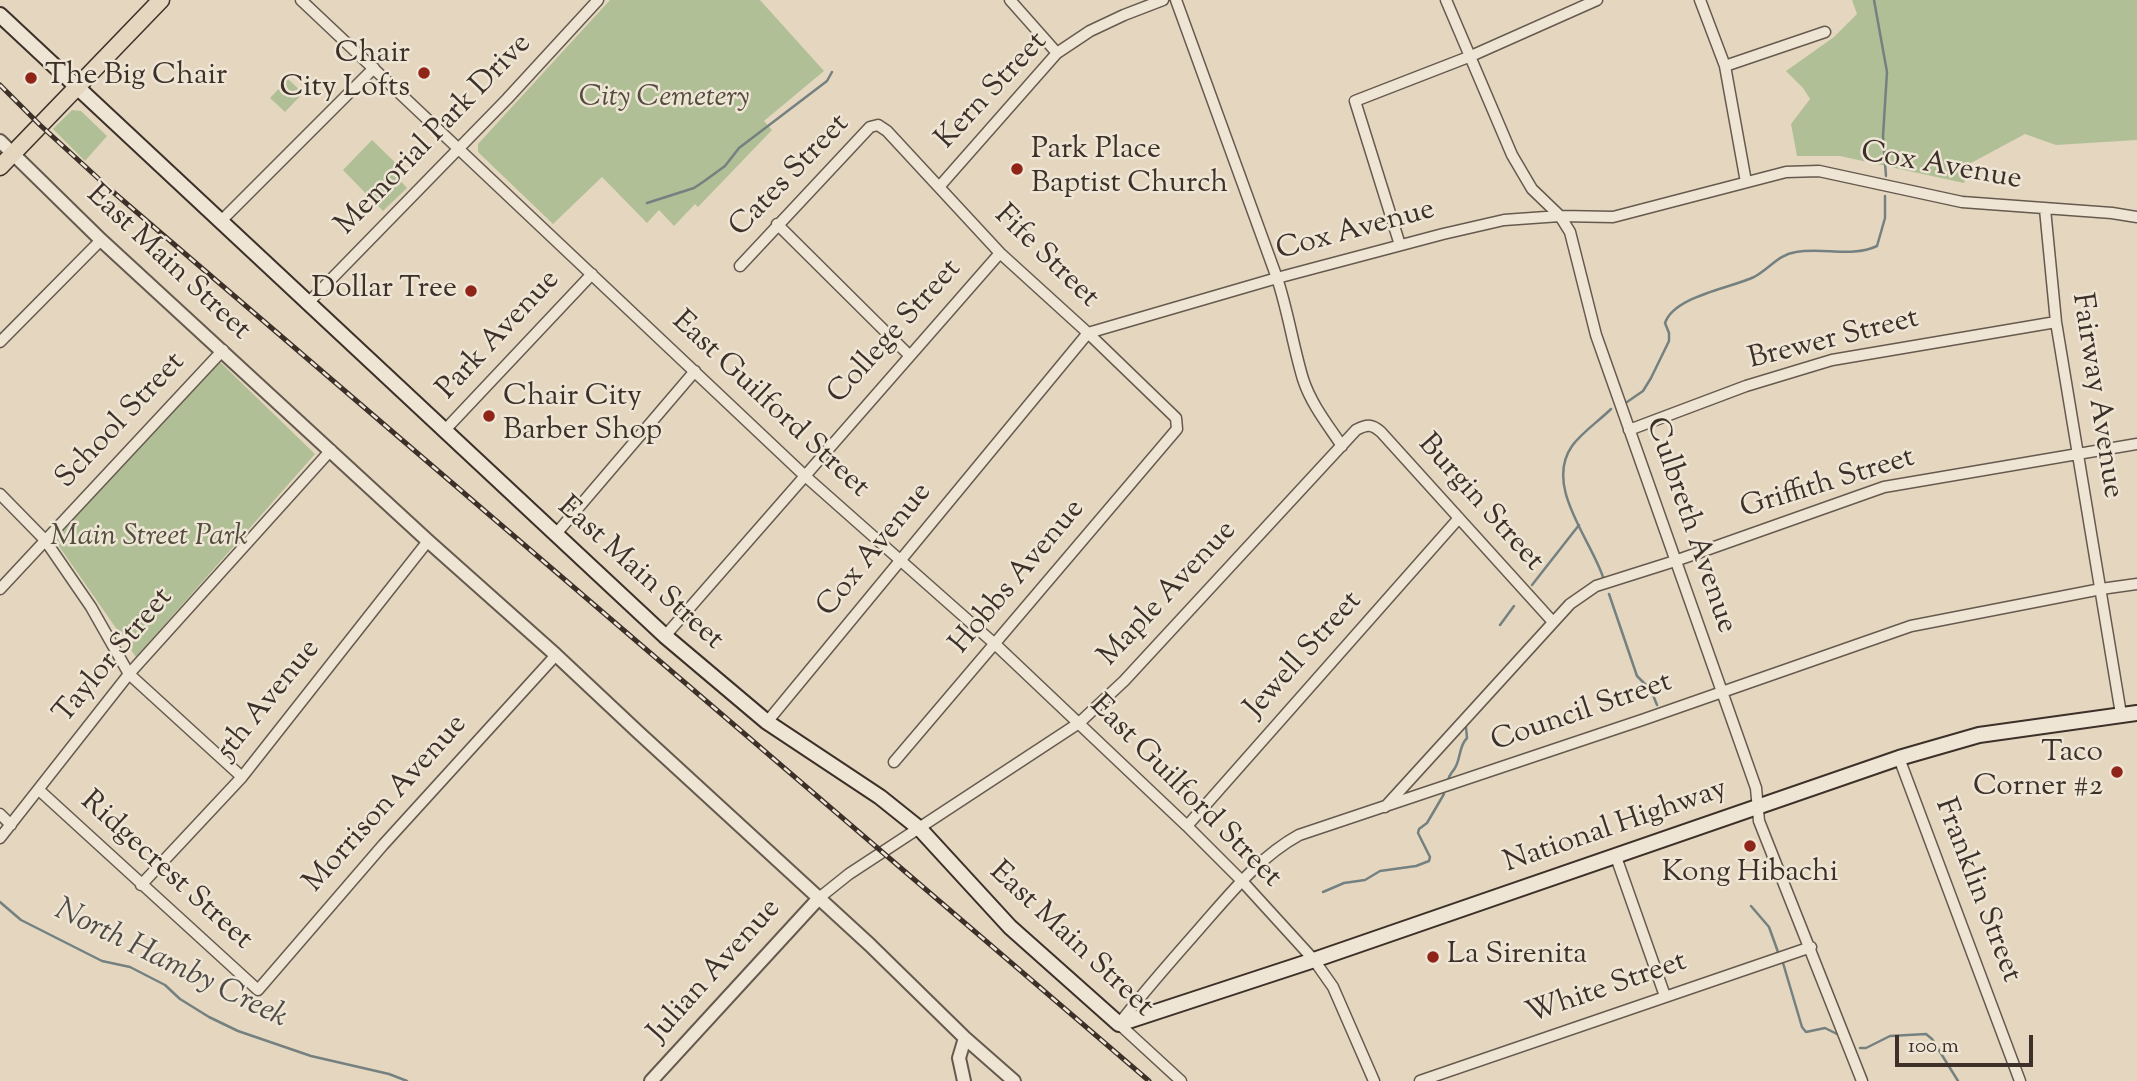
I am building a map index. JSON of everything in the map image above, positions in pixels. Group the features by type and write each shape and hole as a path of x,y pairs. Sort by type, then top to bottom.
{"main road":[{"path":"0,167 161,0"},
{"name":"East Main Street","path":"0,15 665,636 767,722 880,797 920,829 1010,927 1119,1024"},
{"name":"National Highway","path":"1119,1024 1314,960 1899,758 1979,735 2137,713"}],"street":[{"name":"East Guilford Street","path":"301,0 804,475 996,645 1242,881 1314,960 1333,987 1374,1081"},
{"name":"Memorial Park Drive","path":"307,304 598,0"},
{"path":"1010,0 1057,53"},
{"name":"Kern Street","path":"939,187 1057,53 1090,30 1163,0"},
{"path":"1176,0 1277,278 1288,312 1303,379 1309,395 1342,446"},
{"name":"Culbreth Avenue","path":"1446,0 1521,172 1532,189 1560,216 1570,232 1596,335 1756,788 1759,821 1862,1081"},
{"path":"1400,245 1355,101 1471,56 1597,0"},
{"path":"1700,0 1725,66 1746,182"},
{"path":"1725,66 1825,32"},
{"path":"220,222 374,68"},
{"name":"Fife Street","path":"878,125 887,131 1000,253 1088,333 1176,418 1178,424"},
{"name":"Cates Street","path":"740,266 870,127 878,125"},
{"name":"East Main Street","path":"0,141 101,240 556,655 1014,1081"},
{"name":"Cox Avenue","path":"767,722 1088,333 1277,278 1504,220 1560,216 1590,219 1613,217 1786,172 1819,171 1962,202 2137,217"},
{"name":"Fairway Avenue","path":"2045,209 2056,322 2121,714"},
{"path":"777,224 909,355"},
{"path":"0,342 101,240"},
{"name":"College Street","path":"665,636 1000,253"},
{"name":"Park Avenue","path":"444,431 592,274"},
{"name":"Brewer Street","path":"1629,430 1746,386 1832,360 2056,322"},
{"name":"School Street","path":"0,589 223,351"},
{"path":"555,535 695,371"},
{"name":"Hobbs Avenue","path":"894,762 996,645 1177,429 1178,424"},
{"name":"Maple Avenue","path":"819,898 849,874 1079,723 1124,681 1356,430 1365,425"},
{"name":"Burgin Street","path":"1365,425 1374,426 1381,432 1553,622"},
{"name":"Griffith Street","path":"1383,809 1553,622 1577,597 1596,586 1884,487 2137,444"},
{"name":"Taylor Street","path":"0,838 129,674 331,450"},
{"path":"0,494 45,540 91,607 129,674 242,777"},
{"name":"Jewell Street","path":"1187,826 1460,519"},
{"name":"5th Avenue","path":"141,885 242,777 428,541"},
{"name":"Council Street","path":"1119,1024 1242,881 1274,851 1299,835 1383,809 1911,626 2137,584"},
{"name":"Morrison Avenue","path":"258,990 383,845 556,655"},
{"name":"Franklin Street","path":"1899,758 2020,1081"},
{"name":"Ridgecrest Street","path":"39,790 258,990"},
{"path":"0,814 11,825"},
{"path":"1616,857 1665,996"},
{"name":"Julian Avenue","path":"651,1081 819,898"},
{"name":"White Street","path":"1420,1081 1811,947"},
{"name":"East Main Street","path":"1119,1024 1181,1081"},
{"path":"964,1081 959,1058 965,1038"}],"green space":[{"name":"City Cemetery","path":"610,0 760,0 824,71 764,121 772,130 698,207 695,204 674,226 659,210 647,223 602,177 553,224 478,152 478,144"},
{"path":"1852,0 2137,0 2137,140 2056,145 2025,134 1971,163 1964,183 1840,156 1797,156 1791,124 1810,99 1786,71 1834,37 1857,14"},
{"path":"288,79 303,93 285,112 270,98"},
{"path":"72,110 81,111 107,136 85,161 53,129"},
{"path":"372,140 402,169 396,176 407,188 383,211 343,170"},
{"name":"Main Street Park","path":"220,362 315,454 136,657 54,539"}],"waterway":[{"path":"1874,0 1887,72 1883,136 1886,176"},
{"path":"647,203 694,188 703,182 725,166 739,148 827,81 832,72"},
{"path":"1627,402 1643,391 1651,378 1669,341 1665,323 1679,306 1691,299 1754,277 1790,253 1848,252 1877,246 1885,218 1885,196"},
{"path":"1603,577 1572,512 1563,478 1565,462 1572,446 1611,409"},
{"path":"1532,585 1579,525"},
{"path":"1609,594 1637,676 1651,690 1657,705"},
{"path":"1500,625 1514,606"},
{"path":"1448,781 1467,738 1466,727"},
{"path":"1323,892 1344,883 1365,880 1380,871 1416,866 1429,861 1430,857 1418,833 1444,794"},
{"name":"North Hamby Creek","path":"0,902 21,920 102,961 130,967 165,985 180,999 209,1017 238,1031 311,1056 389,1074 407,1081"},
{"path":"1751,906 1769,927 1778,952"},
{"path":"1783,963 1802,1027 1806,1032 1825,1028 1839,1035"},
{"path":"1860,1048 1866,1048 1890,1036 1926,1034 1932,1039 1958,1081"}],"railway":[{"path":"0,85 112,191 1149,1081"}],"place":[{"name":"Chair City Lofts","path":"424,73"},
{"name":"The Big Chair","path":"31,78"},
{"name":"Park Place Baptist Church","path":"1017,169"},
{"name":"Dollar Tree","path":"471,291"},
{"name":"Chair City Barber Shop","path":"489,416"},
{"name":"Taco Corner #2","path":"2117,772"},
{"name":"Kong Hibachi","path":"1750,846"},
{"name":"La Sirenita","path":"1433,957"}]}
